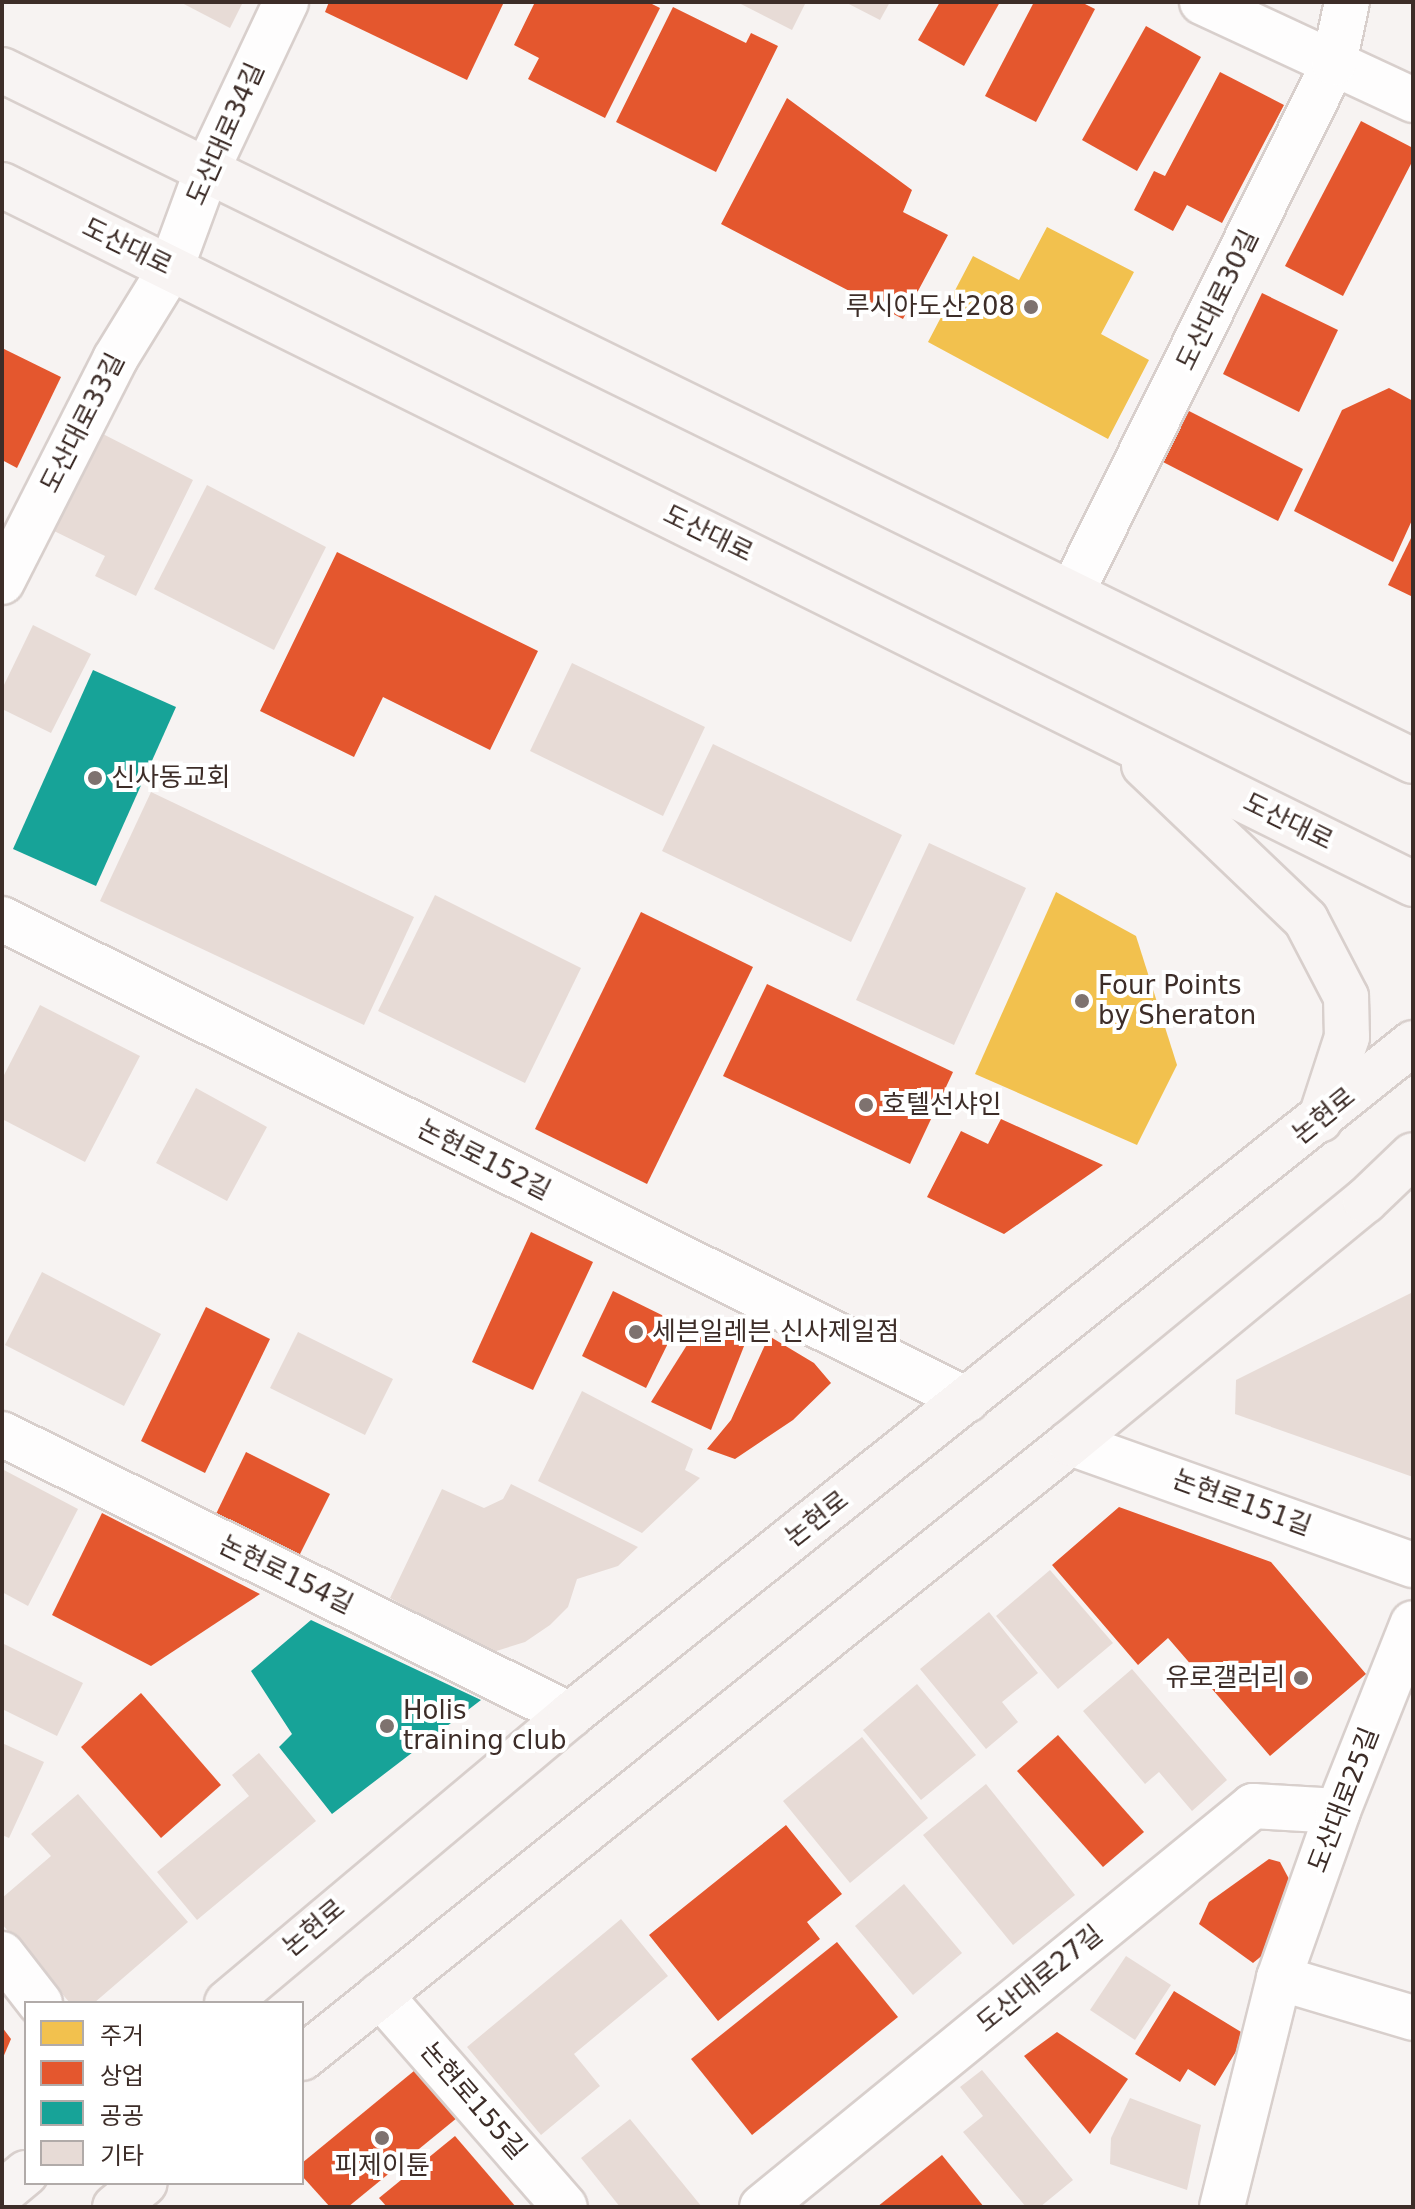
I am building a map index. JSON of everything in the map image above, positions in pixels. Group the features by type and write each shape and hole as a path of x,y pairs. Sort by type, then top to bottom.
{"main road":[{"path":"2,70 1413,761"},
{"name":"도산대로","path":"2,185 1413,884"},
{"path":"1110,733 1306,920 1346,997 1347,1037 1320,1120"},
{"name":"논현로","path":"229,2001 570,1715 1413,1043"},
{"path":"304,2056 1070,1443 1365,1201 1413,1155"},
{"path":"1365,1201 1413,1191"},
{"path":"2,2193 24,2175"},
{"path":"115,2207 142,2185"}],"street":[{"name":"도산대로34길","path":"171,268 207,170 286,2"},
{"path":"1202,2 1413,100"},
{"name":"도산대로30길","path":"1072,592 1334,63 1347,2"},
{"name":"도산대로33길","path":"2,582 115,359 171,268"},
{"name":"논현로152길","path":"2,919 967,1400"},
{"name":"논현로154길","path":"2,1434 570,1715"},
{"name":"논현로151길","path":"1070,1443 1413,1565"},
{"name":"도산대로25길","path":"1222,2207 1279,1978 1338,1811 1413,1623"},
{"name":"도산대로27길","path":"762,2207 1253,1806 1338,1811"},
{"path":"2,1954 38,2001"},
{"path":"1279,1978 1413,2018"},
{"name":"논현로155길","path":"380,1995 565,2207"}],"building: 주거":[{"name":"루시아도산208","path":"1047,227 1134,272 1101,334 1149,360 1108,439 928,342 973,256 1019,280"},
{"name":"Four Points by Sheraton","path":"1056,892 1136,936 1177,1065 1137,1145 975,1074"}],"building: 상업":[{"path":"329,2 504,2 467,80 325,12"},
{"path":"535,2 648,2 660,8 605,118 528,79 539,58 514,45"},
{"path":"940,2 1000,2 964,66 918,40"},
{"path":"1034,2 1081,2 1095,9 1036,122 985,96"},
{"path":"673,7 746,43 751,33 778,46 716,172 616,122"},
{"path":"1146,26 1201,57 1137,171 1082,140"},
{"path":"1220,72 1284,105 1222,223 1187,205 1173,231 1134,210 1154,171 1165,176"},
{"path":"787,98 912,190 903,212 948,235 903,319 721,224"},
{"path":"1361,121 1413,148 1413,160 1343,296 1285,266"},
{"path":"1262,293 1338,330 1299,412 1223,374"},
{"path":"2,348 61,377 17,468 2,460"},
{"path":"1389,388 1413,401 1413,518 1393,562 1294,511 1342,410"},
{"path":"1189,411 1303,469 1278,521 1163,462"},
{"path":"1413,534 1413,597 1388,585"},
{"path":"337,552 538,651 490,750 383,697 354,757 260,711"},
{"path":"641,912 753,967 647,1184 535,1129"},
{"path":"767,984 953,1072 910,1164 723,1076"},
{"path":"1001,1119 1103,1165 1004,1234 927,1197 961,1131 988,1144"},
{"path":"531,1232 593,1262 533,1390 472,1362"},
{"path":"613,1291 678,1323 646,1388 582,1356"},
{"path":"206,1307 270,1339 205,1473 141,1441"},
{"path":"704,1318 748,1336 711,1430 651,1402"},
{"path":"769,1336 814,1363 831,1383 793,1420 735,1459 707,1449 731,1420"},
{"path":"246,1452 330,1494 298,1558 215,1516"},
{"path":"1119,1507 1271,1562 1366,1674 1270,1756 1168,1638 1138,1665 1052,1565"},
{"path":"102,1513 260,1594 151,1666 52,1615"},
{"path":"141,1693 221,1785 161,1838 81,1747"},
{"path":"1058,1735 1144,1832 1103,1867 1017,1771"},
{"path":"786,1825 842,1894 807,1922 820,1939 718,2021 649,1935"},
{"path":"1269,1859 1280,1862 1289,1879 1270,1949 1253,1963 1199,1924 1209,1902"},
{"path":"837,1942 898,2017 752,2135 691,2059"},
{"path":"1174,1991 1246,2035 1215,2086 1188,2069 1180,2082 1135,2054"},
{"path":"2,2027 11,2039 2,2060"},
{"path":"1057,2032 1128,2079 1090,2134 1024,2056"},
{"name":"피제이튠","path":"420,2066 463,2113 348,2207 330,2207 304,2178 304,2161"},
{"path":"455,2136 516,2207 387,2207 379,2198"},
{"path":"942,2155 984,2207 877,2207"}],"building: 공공":[{"name":"신사동교회","path":"93,670 176,707 96,886 13,849"},
{"path":"311,1620 481,1700 332,1814 279,1747 292,1734 251,1671"}],"building: 기타":[{"path":"180,2 243,2 230,28"},
{"path":"737,2 806,2 792,30"},
{"path":"845,2 890,2 880,20"},
{"path":"99,432 193,480 136,596 95,576 105,556 50,529"},
{"path":"207,485 326,547 274,650 154,589"},
{"path":"33,625 91,654 51,733 2,709 2,689"},
{"path":"572,663 705,727 663,816 530,751"},
{"path":"713,744 902,835 851,942 662,851"},
{"path":"151,792 414,917 364,1025 100,901"},
{"path":"929,843 1026,888 954,1045 856,1000"},
{"path":"435,895 581,968 525,1083 378,1011"},
{"path":"40,1005 140,1056 85,1162 2,1119 2,1079"},
{"path":"196,1088 267,1127 227,1201 156,1163"},
{"path":"42,1272 161,1334 124,1406 5,1345"},
{"path":"1413,1292 1413,1477 1235,1414 1236,1380"},
{"path":"298,1332 393,1379 365,1435 270,1388"},
{"path":"582,1391 693,1449 685,1470 700,1478 642,1533 538,1481"},
{"path":"2,1469 78,1509 28,1606 2,1592"},
{"path":"511,1484 638,1547 618,1566 577,1579 568,1607 550,1625 525,1642 490,1653 390,1598 442,1489 484,1508 503,1499"},
{"path":"1050,1570 1113,1643 1058,1689 996,1616"},
{"path":"989,1612 1038,1673 1002,1702 1018,1722 986,1749 920,1669"},
{"path":"2,1643 83,1683 57,1736 2,1709"},
{"path":"1132,1669 1227,1780 1192,1811 1159,1772 1145,1784 1083,1711"},
{"path":"917,1684 976,1755 921,1800 863,1730"},
{"path":"862,1737 928,1818 850,1883 783,1801"},
{"path":"2,1743 44,1762 9,1838 2,1835"},
{"path":"259,1753 316,1821 197,1920 157,1872 249,1796 232,1775"},
{"path":"986,1784 1075,1895 1013,1945 923,1835"},
{"path":"78,1794 188,1922 96,2001 68,2001 2,1924 2,1898 51,1856 31,1834"},
{"path":"904,1884 962,1953 913,1995 855,1926"},
{"path":"621,1919 668,1976 574,2054 600,2086 541,2135 467,2047"},
{"path":"1126,1956 1171,1985 1135,2040 1090,2010"},
{"path":"982,2070 1073,2180 1040,2207 1026,2207 963,2132 983,2116 960,2087"},
{"path":"1130,2098 1201,2125 1187,2190 1110,2164 1111,2138"},
{"path":"630,2119 702,2207 620,2207 581,2158"}],"place":[{"name":"루시아도산208","path":"1031,307"},
{"name":"신사동교회","path":"95,778"},
{"name":"Four Points by Sheraton","path":"1082,1001"},
{"name":"호텔선샤인","path":"866,1105"},
{"name":"세븐일레븐 신사제일점","path":"636,1332"},
{"name":"유로갤러리","path":"1301,1678"},
{"name":"Holis training club","path":"387,1726"},
{"name":"피제이튠","path":"382,2138"}]}
